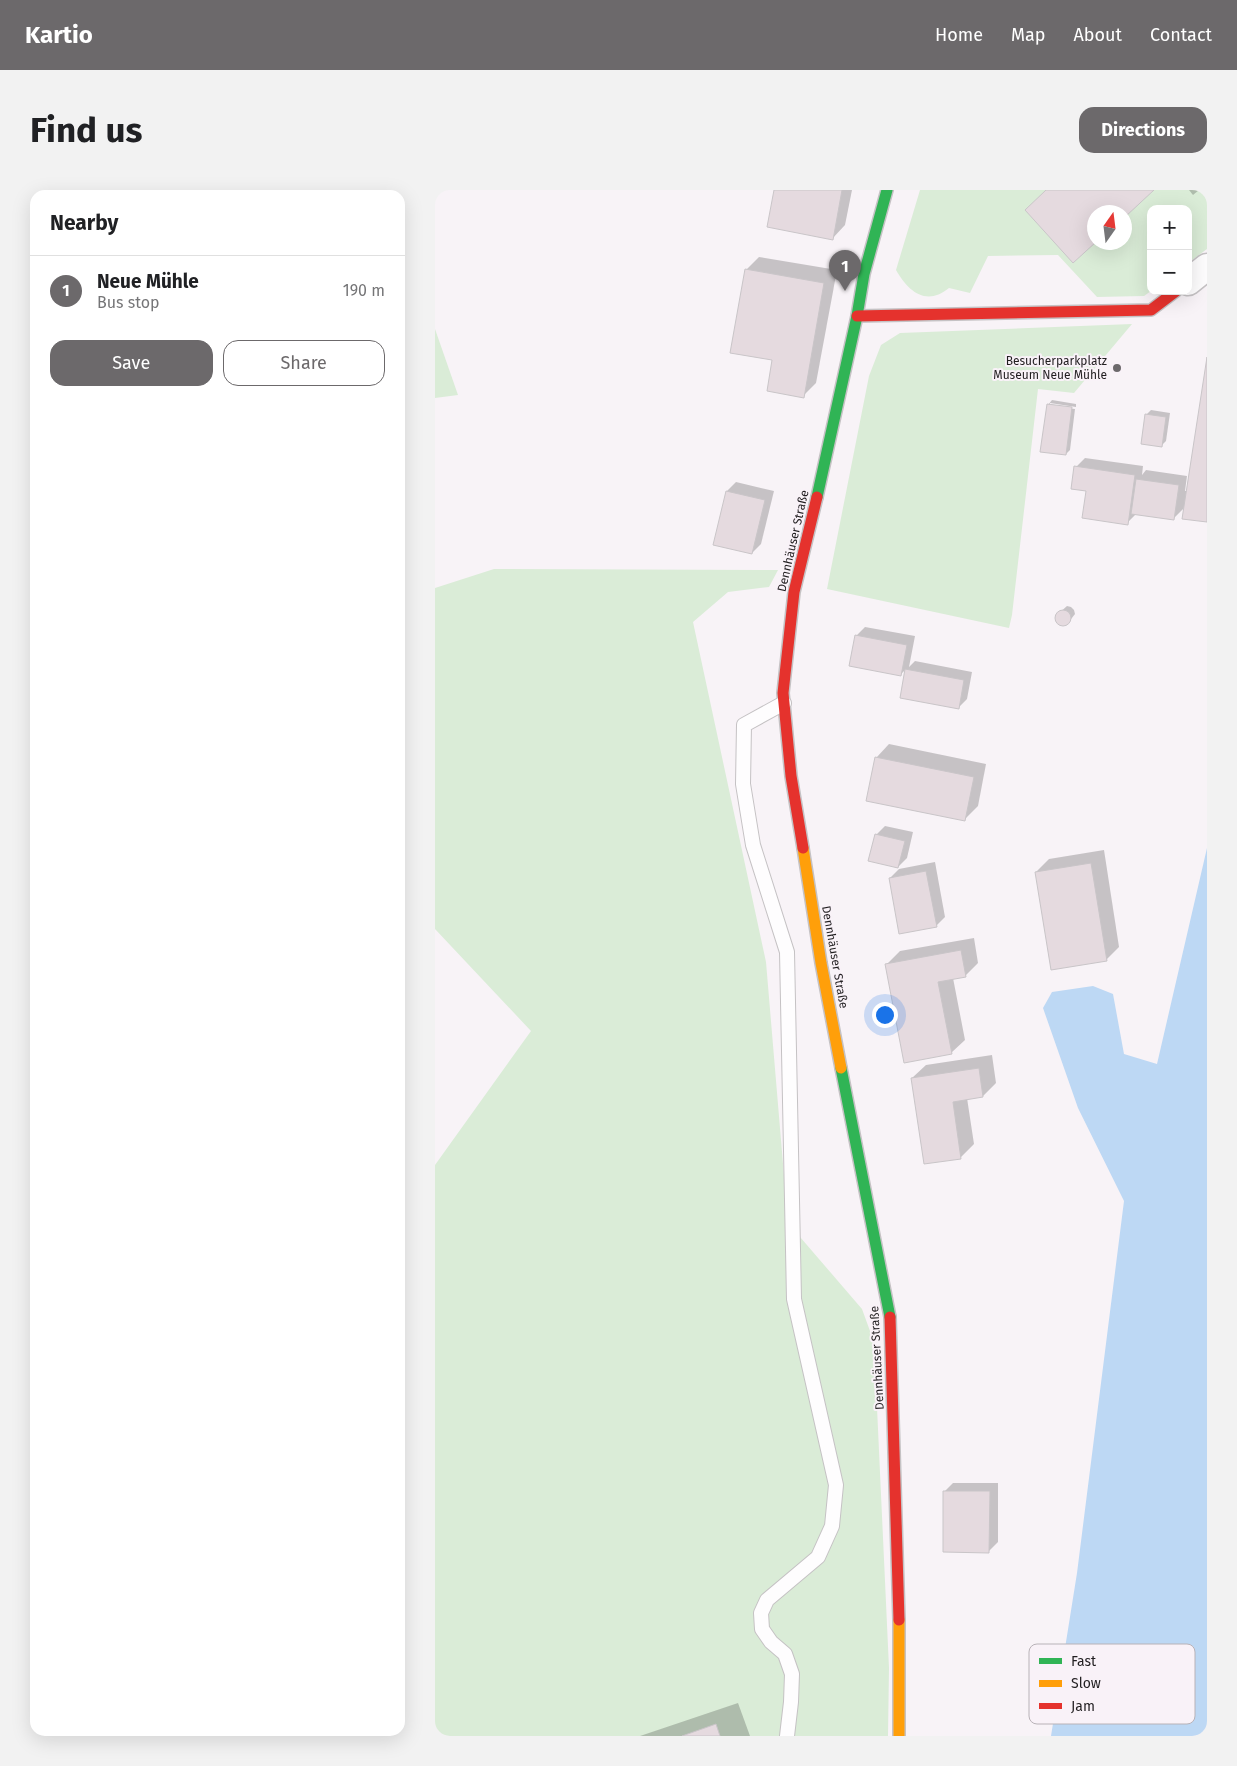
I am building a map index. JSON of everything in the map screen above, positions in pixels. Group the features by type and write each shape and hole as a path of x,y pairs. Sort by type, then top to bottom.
{"street":[{"name":"Dennhäuser Straße","path":"887,190 865,274 809,532 794,592 783,693 791,776 821,963 872,1230 890,1310 900,1669 899,1736"},
{"path":"1192,279 1207,267"},
{"path":"857,316 1151,310 1171,295"}],"lane":[{"path":"784,703 744,725 743,784 753,844 787,952 794,1299 836,1485 833,1526 818,1558 767,1600 761,1612 762,1629 771,1642 785,1654 792,1674 787,1736"}],"green space":[{"path":"920,190 1207,190 1207,249 1192,260 1192,205 1147,205 1147,294 1144,296 1097,297 1058,255 988,256 970,293 949,288 941,294 925,296 912,290 896,270"},
{"path":"1132,324 1074,393 1038,389 1009,628 827,589 869,376 881,345 900,333"},
{"path":"435,329 458,395 435,398"},
{"path":"494,569 778,570 769,587 728,592 693,622 766,962 788,1223 862,1309 874,1342 889,1668 888,1736 435,1736 435,1165 531,1031 435,929 435,588"}],"water":[{"path":"1207,848 1207,1736 1051,1736 1053,1724 1195,1724 1195,1644 1066,1644 1077,1573 1124,1201 1078,1108 1043,1008 1052,992 1093,986 1113,994 1124,1054 1157,1064"}],"building":[{"path":"774,190 842,190 833,240 767,227"},
{"path":"1046,190 1154,190 1132,210 1132,205 1087,205 1087,250 1073,263 1025,210"},
{"path":"745,269 824,283 804,398 767,391 772,360 730,353"},
{"path":"1207,357 1207,522 1182,519"},
{"path":"1047,404 1072,407 1066,455 1040,452"},
{"path":"1145,414 1166,417 1162,447 1141,444"},
{"path":"1074,466 1135,475 1128,525 1082,518 1086,491 1071,489"},
{"path":"1136,479 1179,485 1174,520 1131,514"},
{"path":"726,491 765,500 752,554 713,545"},
{"path":"1063,610 1069,612 1071,618 1069,624 1063,626 1057,624 1055,618 1057,612"},
{"path":"855,635 907,645 901,676 849,666"},
{"path":"905,669 964,680 959,709 900,698"},
{"path":"875,757 974,777 965,821 866,801"},
{"path":"875,834 905,841 898,868 868,861"},
{"path":"1091,863 1107,961 1051,970 1035,872"},
{"path":"926,871 937,927 899,934 889,878"},
{"path":"961,950 966,977 938,982 952,1054 904,1063 885,964"},
{"path":"979,1068 983,1097 953,1102 961,1159 924,1164 911,1078"},
{"path":"943,1491 990,1491 989,1553 943,1552"},
{"path":"716,1724 720,1736 682,1736"}],"traffic: fast":[{"path":"817,497 857,316 864,274 887,190"},
{"path":"841,1068 890,1317"}],"traffic: slow":[{"path":"803,848 821,963 841,1068"},
{"path":"899,1620 899,1736"}],"traffic: jam":[{"path":"857,316 1151,310 1171,295"},
{"path":"803,848 791,776 783,693 794,592 817,497"},
{"path":"890,1317 899,1620"}],"place":[{"name":"Neue Mühle","path":"845,291"},
{"name":"Besucherparkplatz Museum Neue Mühle","path":"1117,368"}]}
